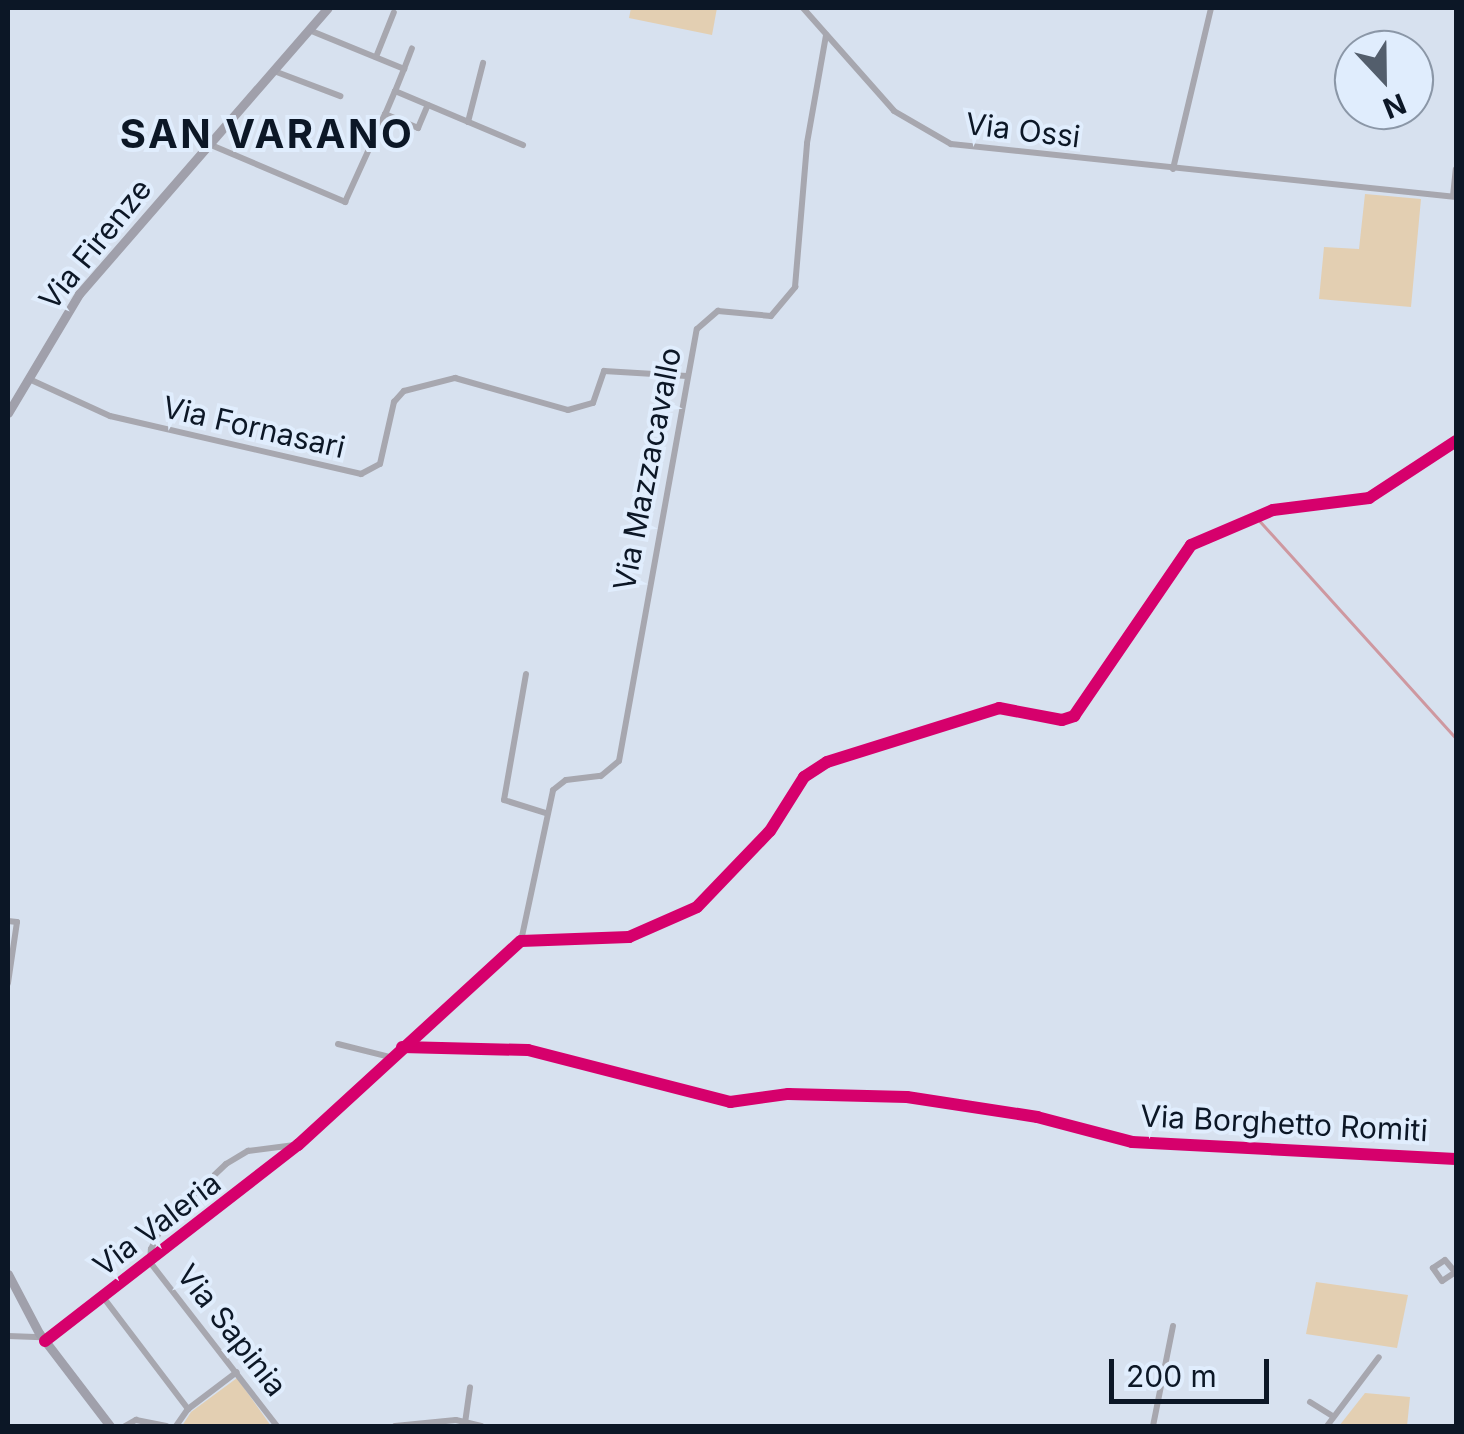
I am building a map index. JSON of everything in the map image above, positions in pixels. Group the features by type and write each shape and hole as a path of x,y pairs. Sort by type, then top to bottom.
{"main road":[{"name":"Via Firenze","path":"8,413 79,294 328,8"},
{"path":"8,1274 43,1339 110,1426"}],"street":[{"name":"Via Ossi","path":"803,8 894,111 933,138 968,148 1455,197"},
{"path":"1172,169 1211,8"},
{"path":"376,57 394,12"},
{"path":"310,30 404,69"},
{"name":"Via Mazzacavallo","path":"521,941 552,790 566,780 601,776 619,761 687,376 707,315 770,316 795,287 807,143 826,34"},
{"path":"211,145 346,202 412,48"},
{"path":"468,122 482,63"},
{"path":"274,71 340,96"},
{"path":"395,91 523,145"},
{"path":"386,114 418,128 428,105"},
{"path":"1455,197 1456,169"},
{"name":"Via Fornasari","path":"29,378 110,416 361,474 380,464 396,396 431,383 455,378 568,410 592,403 604,371 687,376"},
{"path":"521,941 629,938 697,907 770,831 804,777 839,757 999,708 1062,720 1074,716 1190,545 1272,510 1369,498 1456,442"},
{"path":"526,674 504,800 546,813"},
{"path":"8,921 17,922 8,983"},
{"name":"Via Valeria","path":"43,1339 150,1262 298,1145 521,941"},
{"path":"338,1044 392,1057"},
{"name":"Via Borghetto Romiti","path":"402,1048 528,1050 730,1102 788,1094 906,1097 1038,1117 1146,1144 1456,1159"},
{"path":"150,1262 153,1236 226,1164 248,1151 298,1145"},
{"name":"Via Sapinia","path":"150,1262 277,1426"},
{"path":"103,1297 188,1409"},
{"path":"1154,1426 1173,1326"},
{"path":"8,1336 43,1339"},
{"path":"1327,1426 1379,1357"},
{"path":"176,1426 188,1409 237,1372"},
{"path":"465,1422 470,1387"},
{"path":"1310,1402 1332,1416"},
{"path":"125,1426 136,1420 166,1426"},
{"path":"396,1426 465,1422 481,1426"}],"shaded area":[{"path":"631,8 717,8 712,35 629,18"},
{"path":"1365,194 1421,199 1411,307 1319,299 1324,247 1359,249"},
{"path":"1316,1282 1408,1295 1397,1348 1306,1334"},
{"path":"237,1378 271,1426 182,1426 191,1412"},
{"path":"1365,1393 1410,1397 1407,1426 1339,1426"}],"waterway":[{"path":"1259,520 1456,738"}],"cycle path":[{"path":"45,1341 298,1145 521,941 629,937 697,907 770,831 804,777 827,762 999,708 1062,720 1074,716 1191,545 1273,510 1369,498 1456,441"},
{"path":"402,1047 528,1050 730,1102 788,1094 907,1097 1037,1117 1132,1142 1456,1159"}],"district":[{"name":"SAN VARANO","path":"267,134"}]}
